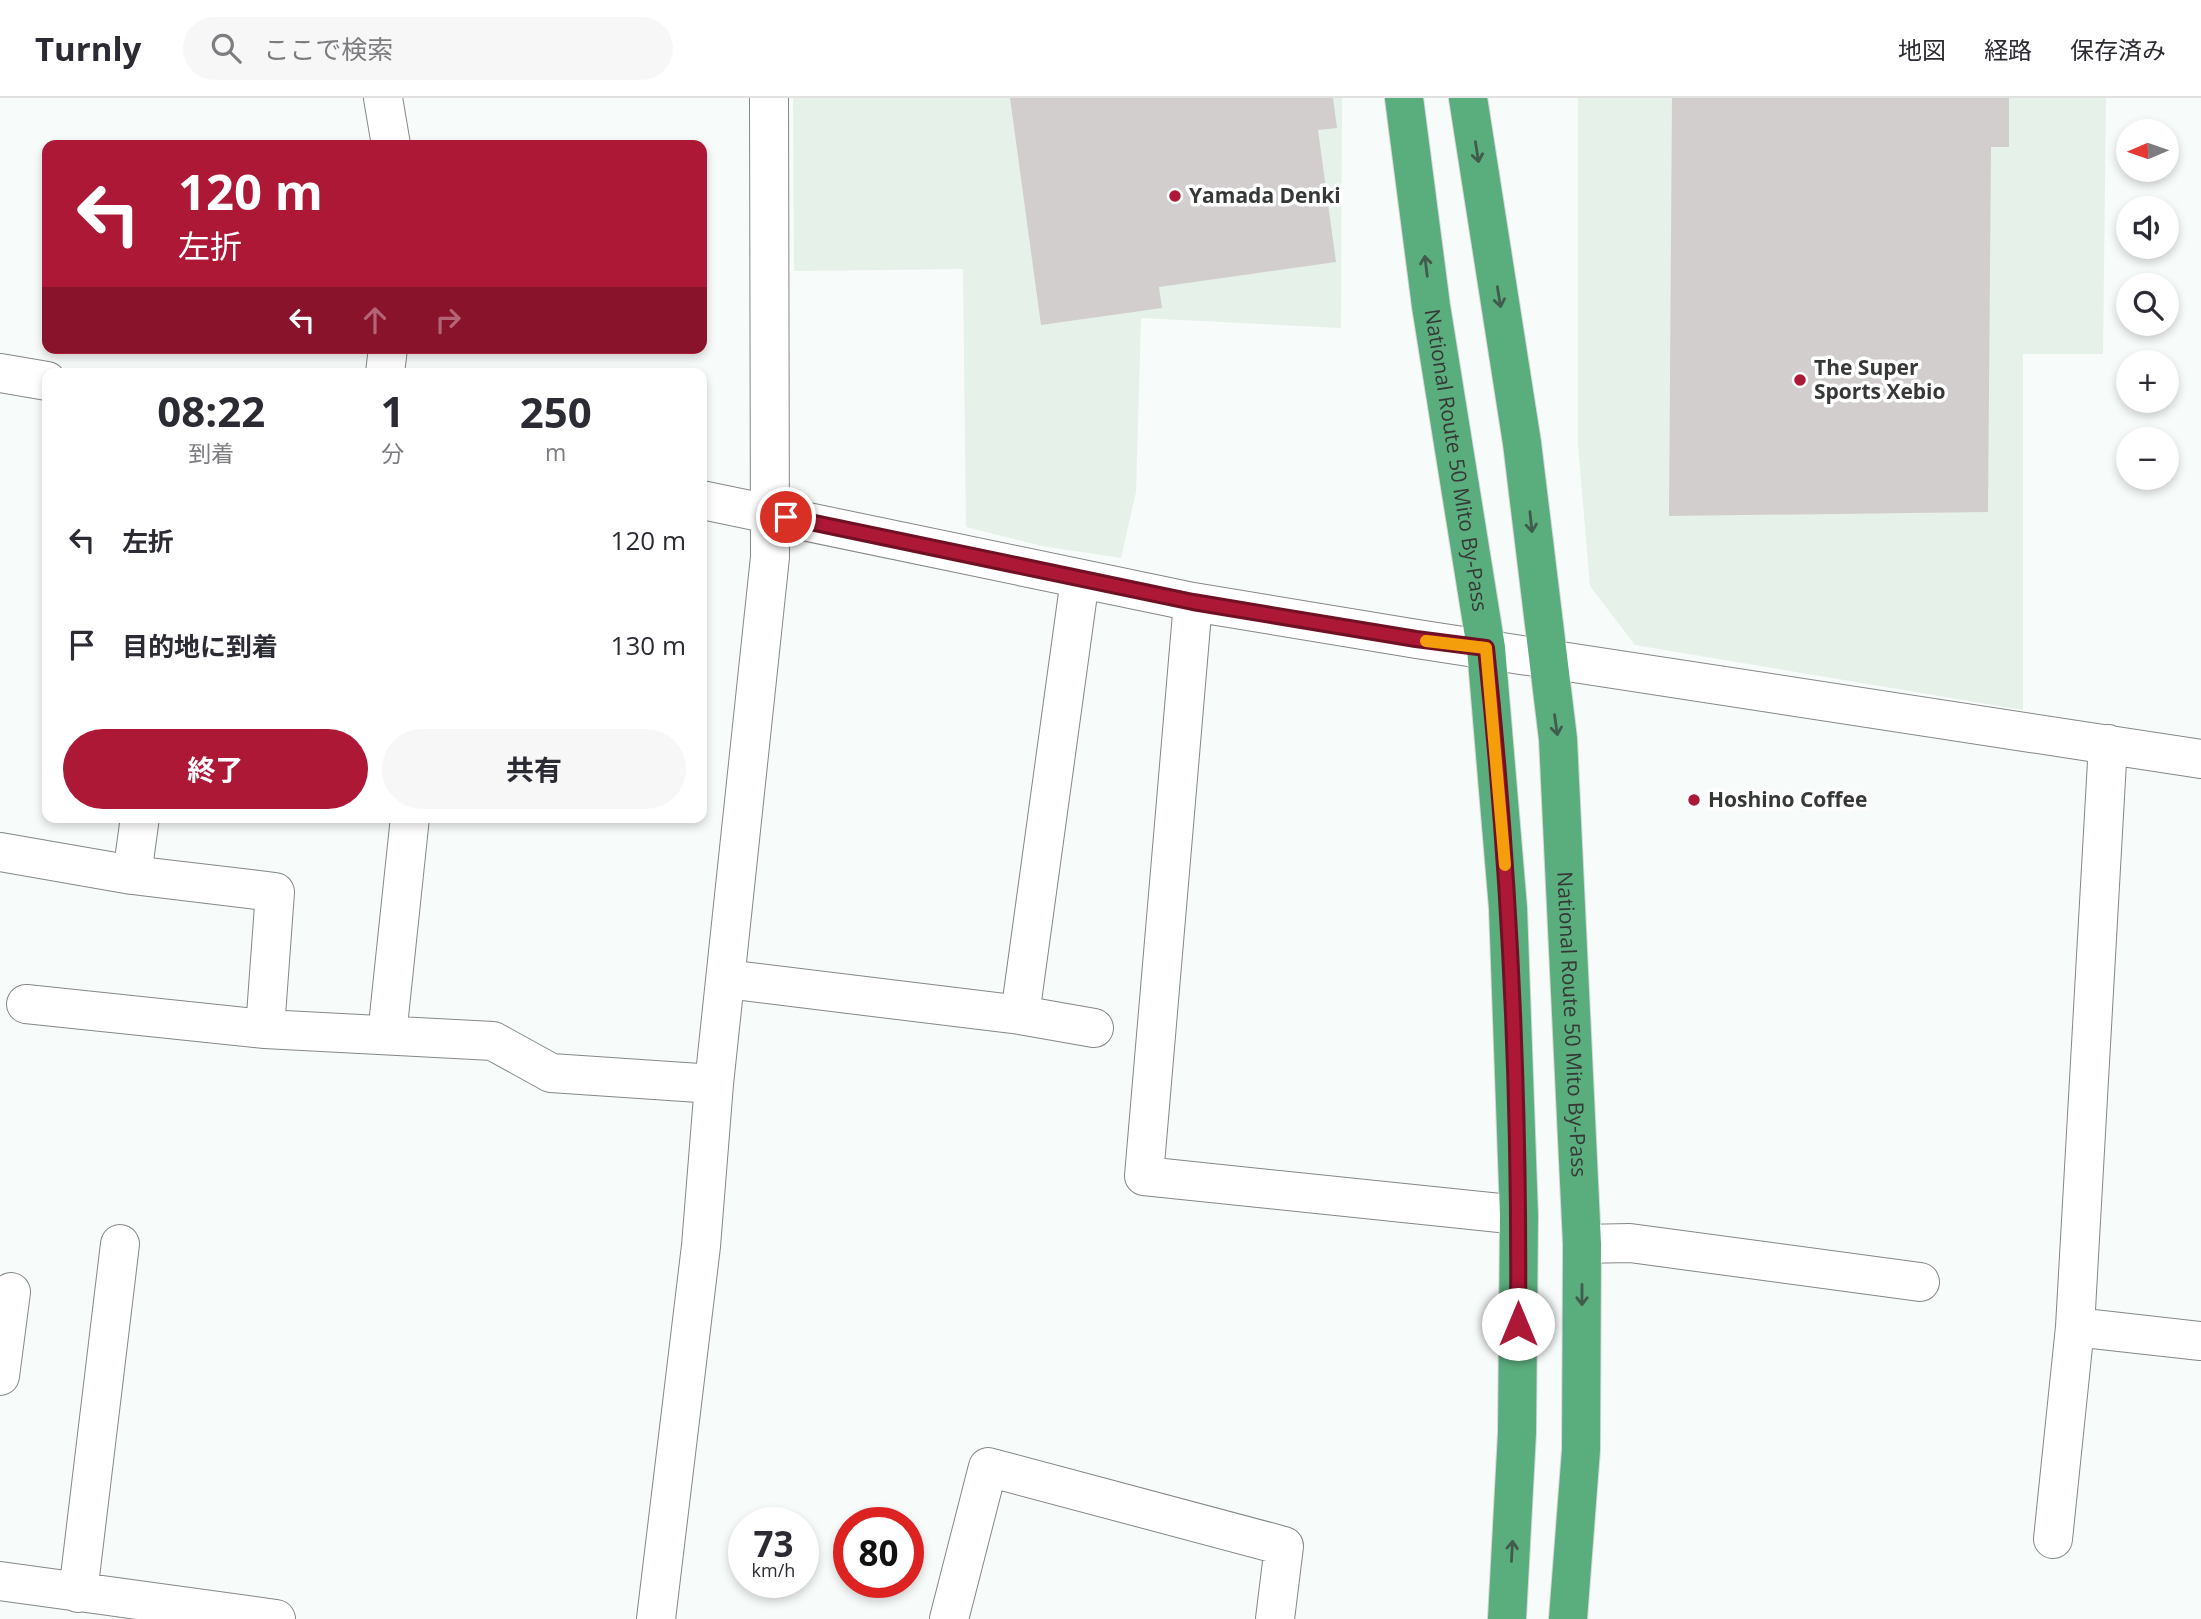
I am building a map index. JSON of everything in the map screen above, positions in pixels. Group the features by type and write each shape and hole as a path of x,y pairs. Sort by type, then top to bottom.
{"highway":[{"name":"National Route 50 Mito By-Pass","path":"1404,98 1431,306 1486,648 1508,908 1519,1215 1517,1433 1507,1619"},
{"name":"National Route 50 Mito By-Pass","path":"1468,98 1522,443 1558,739 1582,1244 1581,1450 1568,1619"}],"street":[{"path":"383,98 390,140"},
{"path":"656,1619 701,1246 714,1084 770,557 769,98"},
{"path":"0,373 42,380"},
{"path":"707,501 1193,602 1416,639 2201,759"},
{"path":"1020,1015 1080,579"},
{"path":"1193,602 1144,1176 1519,1215"},
{"path":"2053,1539 2075,1327 2108,744"},
{"path":"132,875 139,823"},
{"path":"387,1035 409,823"},
{"path":"0,852 132,875 275,892 265,1029"},
{"path":"726,979 1020,1015 1094,1028"},
{"path":"26,1004 265,1029 493,1041 551,1073 714,1084"},
{"path":"1582,1244 1630,1243 1920,1282"},
{"path":"78,1592 120,1244"},
{"path":"0,1376 11,1292"},
{"path":"2075,1327 2201,1341"},
{"path":"949,1619 988,1466 1284,1546 1275,1619"},
{"path":"0,1581 78,1592 118,1609 276,1619"}],"shaded area":[{"path":"793,98 1342,98 1341,328 1141,318 1136,492 1121,558 1042,546 966,527 963,269 794,271"},
{"path":"1578,98 2106,98 2103,354 2023,354 2023,710 1635,645 1590,586 1578,445"}],"building":[{"name":"Yamada Denki","path":"1010,98 1333,98 1337,128 1318,130 1336,262 1159,287 1162,308 1041,325"},
{"path":"1672,98 2009,98 2009,147 1991,147 1988,512 1669,516"}],"slow traffic":[{"path":"1426,641 1486,648 1505,865"}],"place":[{"name":"Yamada Denki","path":"1175,196"},
{"name":"The Super Sports Xebio","path":"1800,380"},
{"name":"Hoshino Coffee","path":"1694,800"}],"route":[{"path":"786,517 1193,602 1486,648 1508,908 1519,1215 1518,1324"}]}
